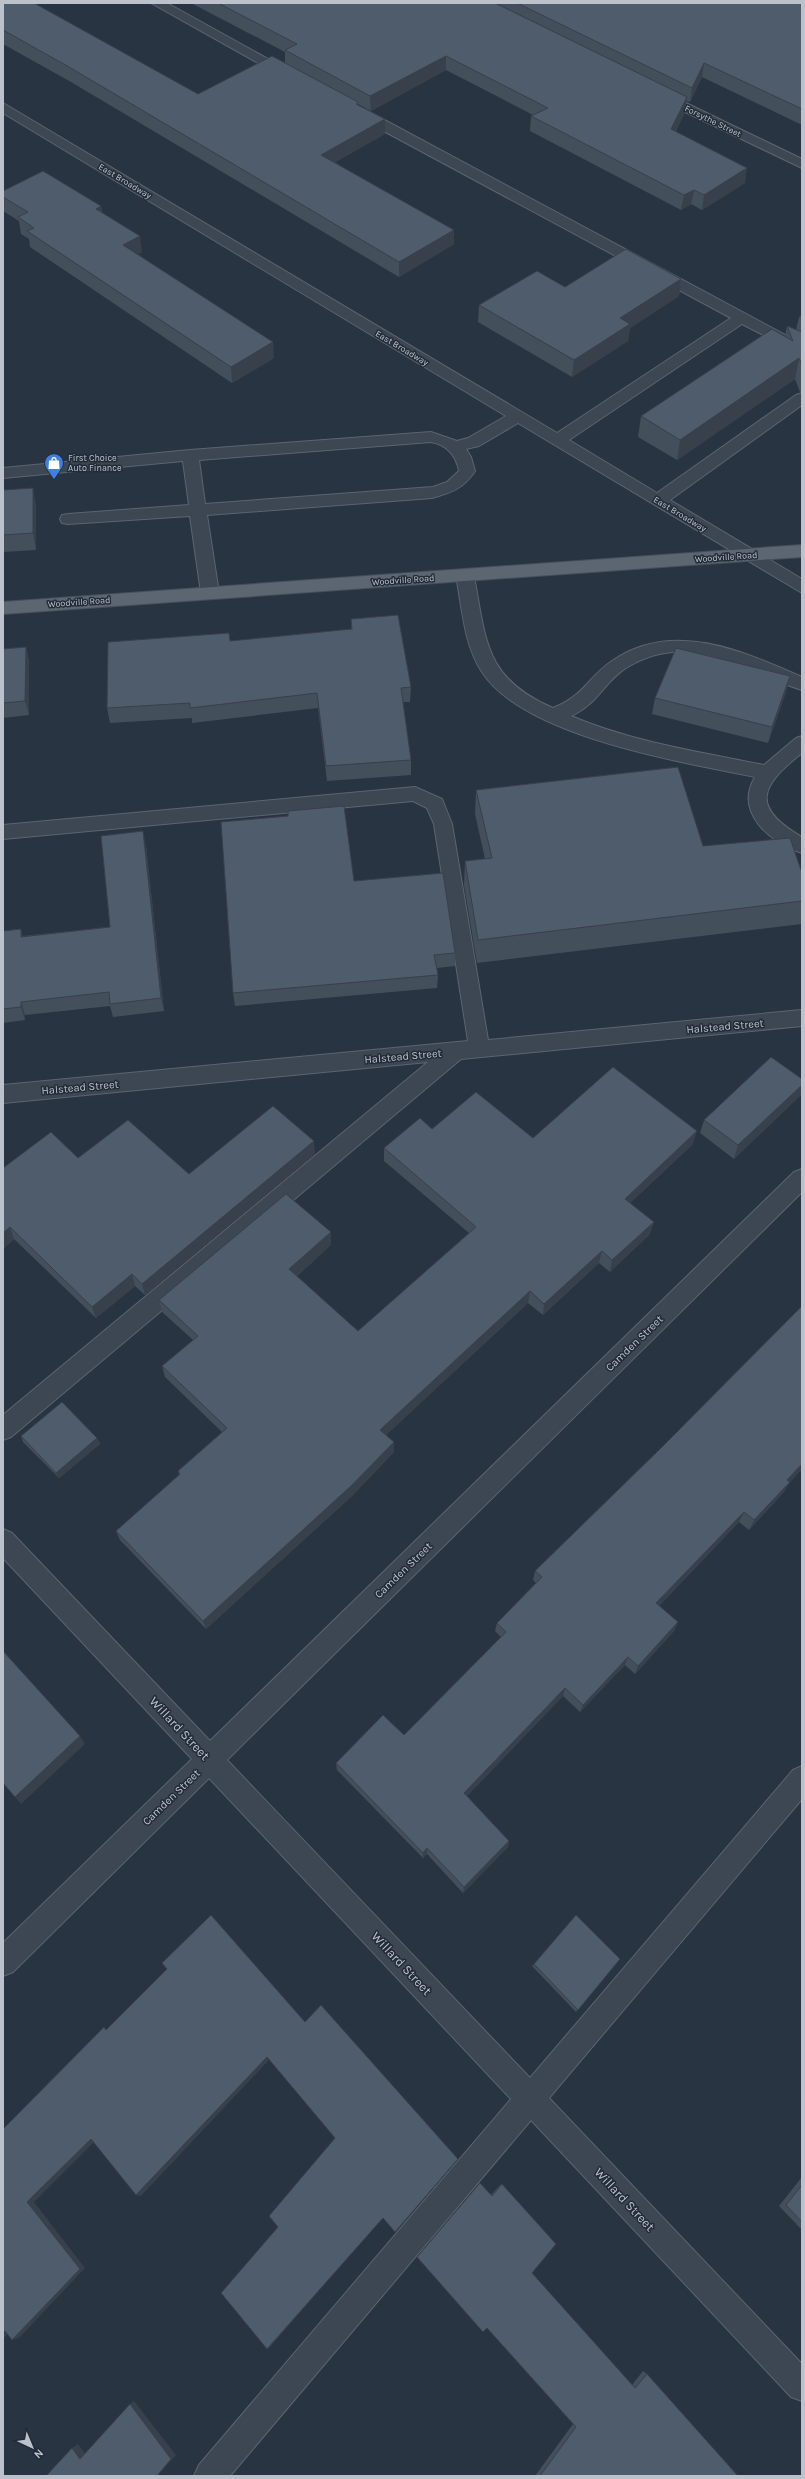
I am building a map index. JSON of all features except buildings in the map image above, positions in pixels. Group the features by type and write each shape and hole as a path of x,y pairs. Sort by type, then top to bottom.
{"main road":[{"name":"Woodville Road","path":"3,608 749,556 802,551"}],"street":[{"path":"157,3 305,82"},
{"name":"Forsythe Street","path":"645,87 802,164"},
{"path":"347,105 802,350"},
{"name":"East Broadway","path":"5,111 802,587"},
{"path":"557,440 742,317"},
{"path":"657,501 802,398"},
{"path":"456,446 473,442 517,417"},
{"path":"3,473 190,456 431,437 444,439 456,446 466,459 467,471 459,482 440,492 68,519"},
{"path":"190,456 210,593"},
{"path":"465,576 479,641 489,669 510,691 552,716 639,744 768,773"},
{"path":"552,716 572,708 586,699 618,665 640,653 667,646 691,645 717,651 764,667 802,684"},
{"path":"802,743 768,773 758,790 757,804 761,815 802,846"},
{"path":"3,832 415,794 435,804 443,824 479,1049"},
{"name":"Halstead Street","path":"3,1094 802,1018"},
{"path":"3,1429 456,1051"},
{"name":"Camden Street","path":"3,1962 802,1178"},
{"name":"Willard Street","path":"3,1540 802,2386"},
{"path":"210,2476 802,1779"}],"place":[{"name":"First Choice Auto Finance","path":"54,480"}]}
